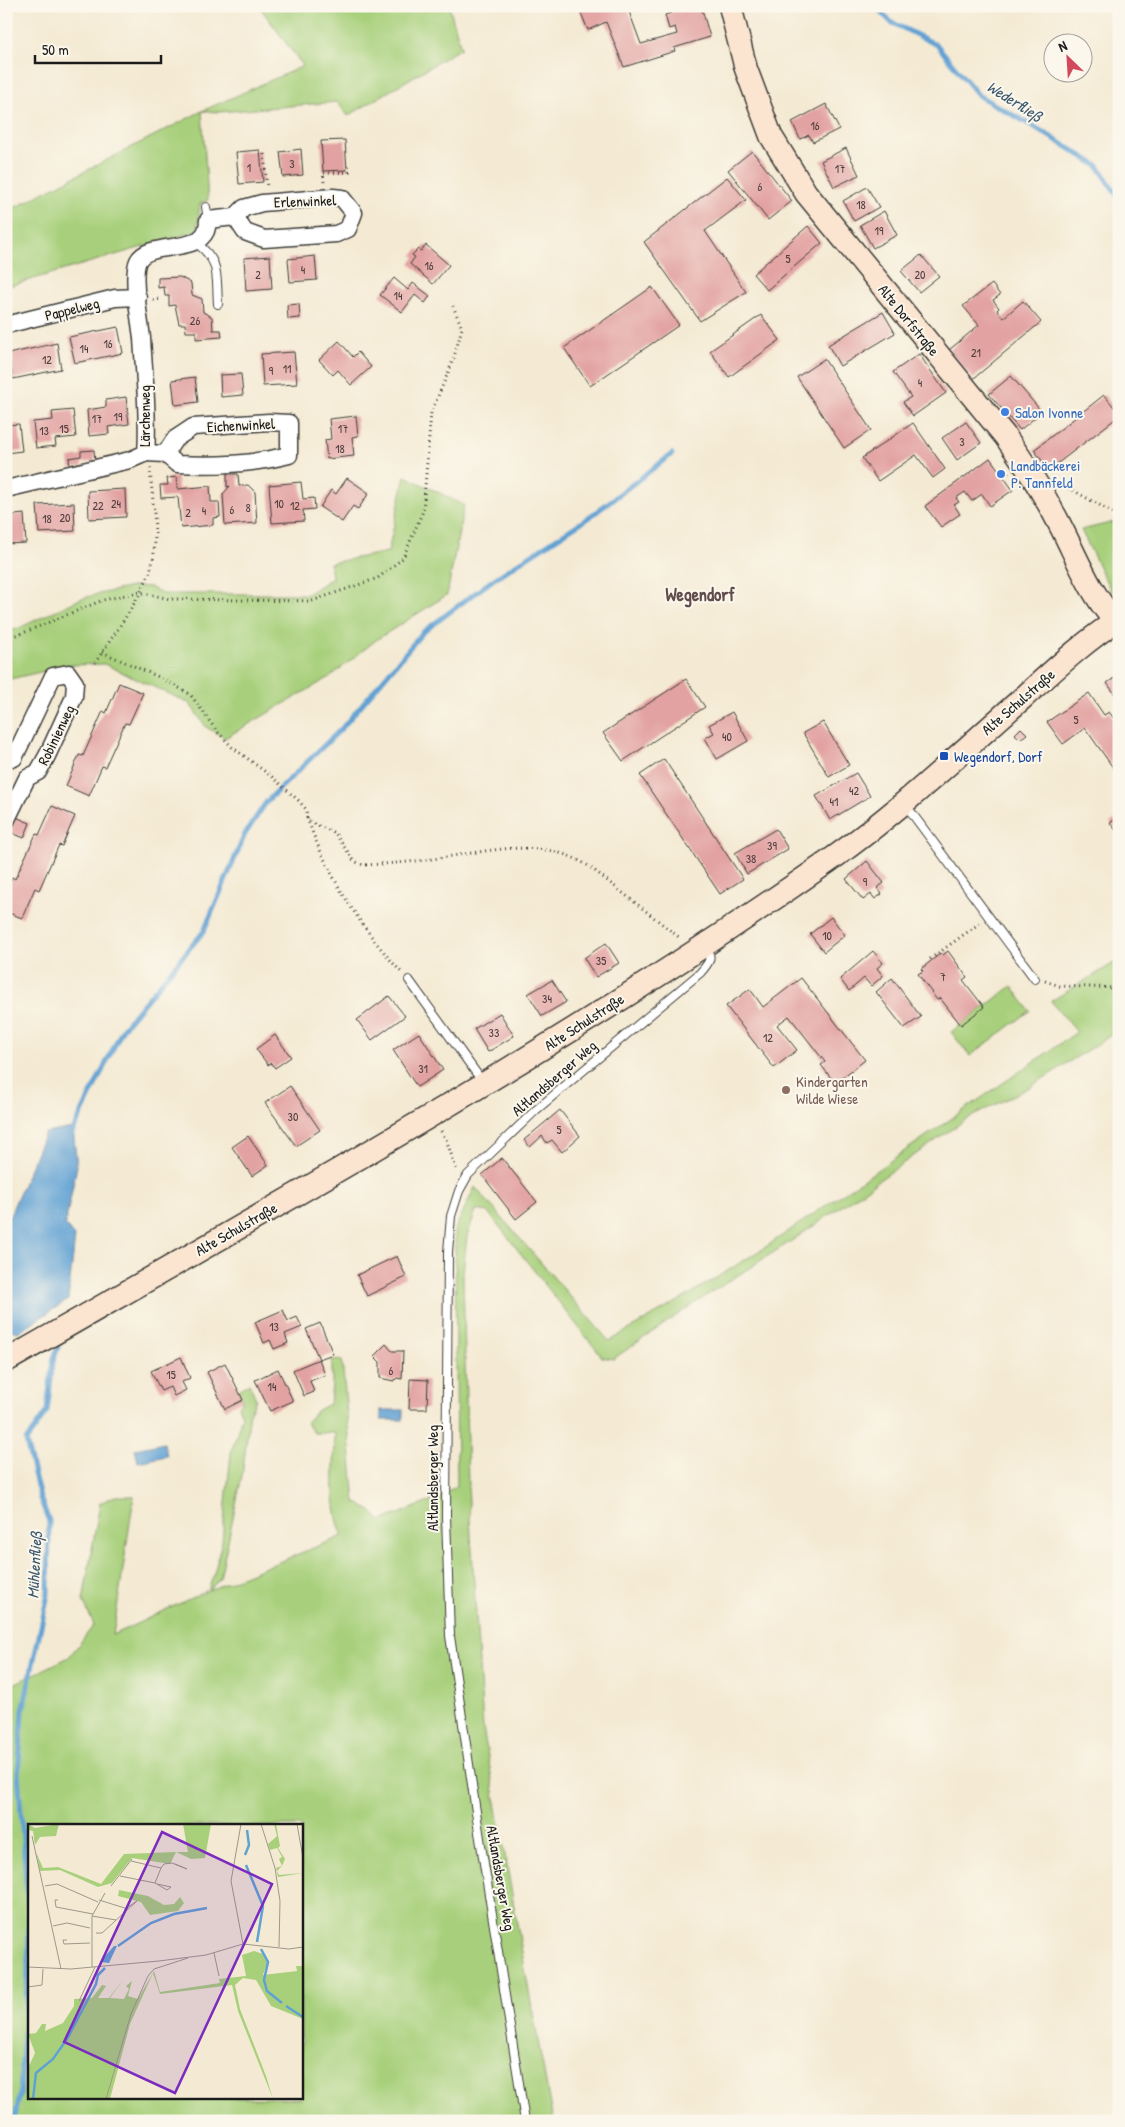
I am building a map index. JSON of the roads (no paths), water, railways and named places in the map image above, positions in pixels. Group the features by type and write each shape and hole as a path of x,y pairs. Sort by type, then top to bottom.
{"street":[{"name":"Alte Dorfstraße","path":"730,6 746,69 771,136 806,193 1005,436 1035,480 1074,552 1092,592 1117,620"},
{"name":"Erlenwinkel","path":"196,242 206,232 207,213 235,218 245,232 264,239 336,234 348,229 354,213 342,198 333,198 262,203 244,208 235,218"},
{"path":"138,297 136,276 138,263 141,258 148,253 196,242"},
{"name":"Pappelweg","path":"6,324 116,298 138,297"},
{"name":"Lärchenweg","path":"6,489 130,460 146,453 142,337 138,297"},
{"name":"Eichenwinkel","path":"146,453 165,454 177,464 196,465 272,460 289,455 289,424 269,422 193,427 175,439 165,454"},
{"name":"Alte Schulstraße","path":"6,1362 485,1085 586,1022 696,943 839,854 903,802 1060,665 1117,620"},
{"name":"Robinienweg","path":"6,821 27,778 38,772 74,697 75,683 68,673 53,676 10,758 27,778"}],"lane":[{"path":"196,242 208,251 216,264 218,304"},
{"path":"903,802 988,918 1035,978"},
{"name":"Altlandsberger Weg","path":"526,2121 479,1832 450,1636 446,1524 448,1252 451,1216 465,1181 536,1110 700,973 710,961 711,954 696,943"},
{"path":"409,980 485,1085"}],"water":[{"path":"73,1128 77,1166 65,1225 75,1237 68,1300 18,1332 6,1329 6,1224 45,1133"},
{"path":"381,1410 403,1410 403,1420 381,1420"},
{"path":"164,1443 167,1456 138,1462 135,1449"}],"waterway":[{"name":"Wederfließ","path":"875,6 891,22 937,45 979,96 1098,166 1119,198"},
{"path":"72,1133 123,1028 204,931 245,834 267,801 342,728 423,632 494,579 591,516 672,454"},
{"name":"Mühlenfließ","path":"28,1905 18,1773 23,1710 48,1594 49,1521 40,1498 26,1441 47,1411 53,1361 58,1347"},
{"name":"Mühlenfließ","path":"14,2121 20,2094 28,1972"}],"place":[{"name":"Salon Ivonne","path":"1005,412"},
{"name":"Landbäckerei P. Tannfeld","path":"1001,474"},
{"name":"Wegendorf, Dorf","path":"944,756"},
{"name":"Kindergarten Wilde Wiese","path":"786,1090"}],"district":[{"name":"Wegendorf","path":"700,594"}]}
